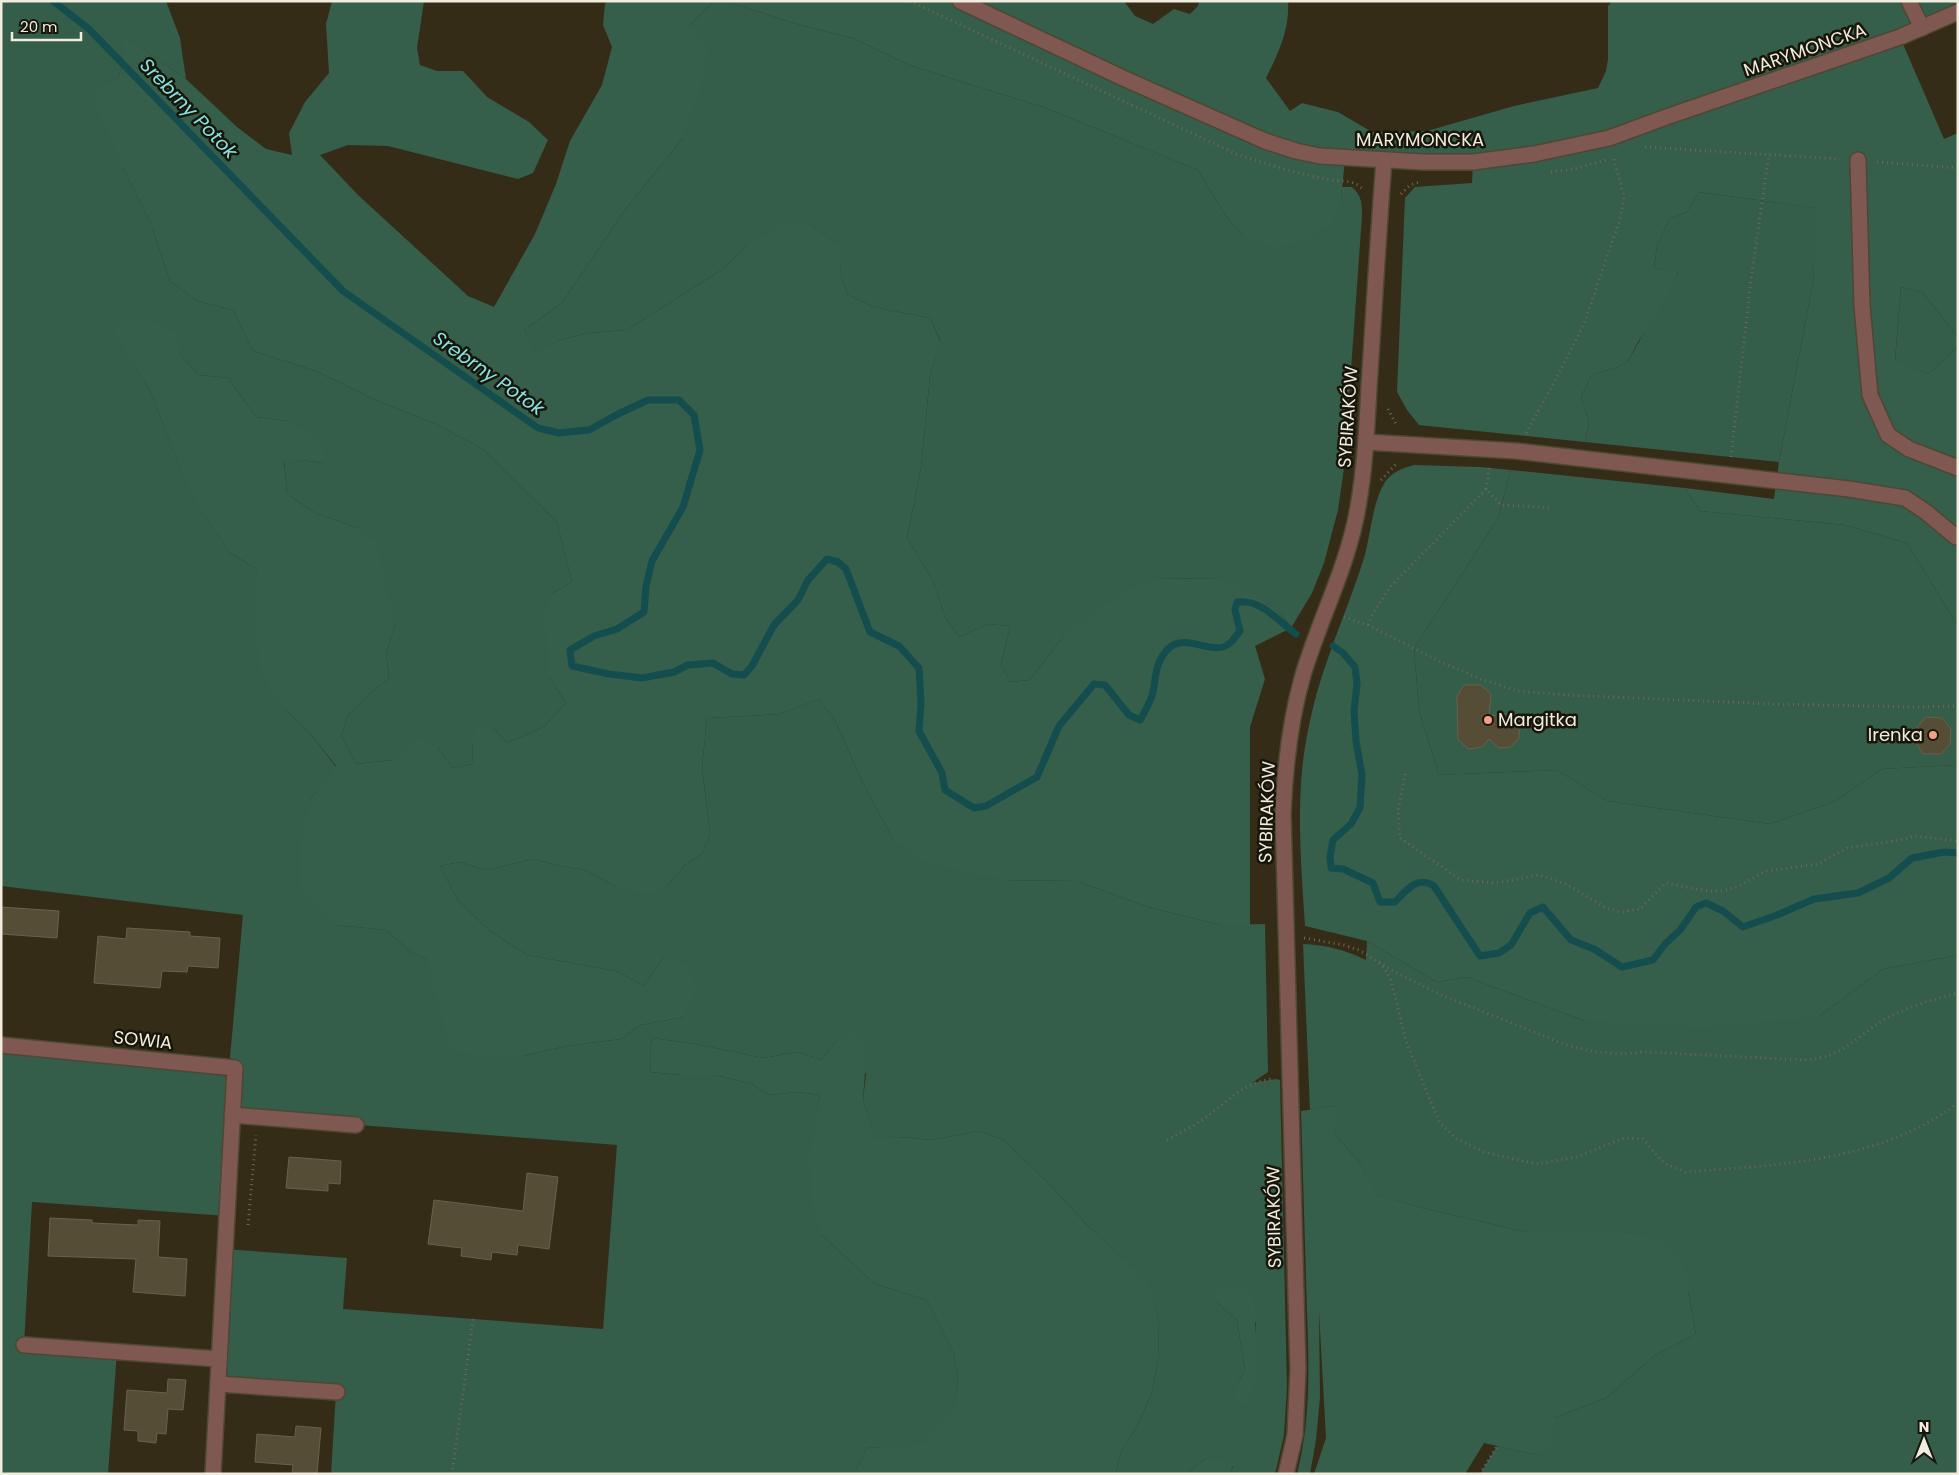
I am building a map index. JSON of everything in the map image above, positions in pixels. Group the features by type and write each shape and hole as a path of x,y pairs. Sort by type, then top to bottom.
{"street":[{"name":"MARYMONCKA","path":"960,1 1123,78 1265,141 1296,151 1320,156 1384,161 1473,162 1534,154 1609,138 1922,28 1958,12"},
{"path":"1909,1 1922,28"},
{"path":"1858,160 1862,306 1870,395 1888,434 1909,449 1958,468"},
{"name":"SYBIRAKÓW","path":"1286,1474 1295,1435 1298,1378 1282,813 1285,770 1291,730 1303,675 1335,590 1359,502 1366,442 1384,161"},
{"path":"1366,442 1516,450 1848,489 1905,498 1926,512 1956,537"},
{"name":"SOWIA","path":"1,1045 235,1068 213,1474"},
{"path":"232,1115 356,1125"},
{"path":"24,1345 219,1359"},
{"path":"218,1384 337,1392"}],"path":[{"path":"1516,450 1555,381 1584,324 1620,220 1624,197 1609,138"},
{"path":"1646,147 1958,168"},
{"path":"1733,446 1751,279 1770,154"},
{"path":"1377,487 1381,479 1400,460 1400,444"},
{"path":"1368,625 1374,610 1391,586 1486,489 1489,465"},
{"path":"1486,489 1501,505 1553,508"},
{"path":"1340,615 1368,625 1443,663 1481,679 1517,691 1576,696 1772,704 1917,708 1958,706"},
{"path":"1405,774 1398,811 1400,838 1460,880 1496,883 1539,875 1566,884 1606,908 1621,912 1640,909 1666,883 1707,891 1720,891 1737,887 1766,871 1818,864 1847,848 1901,840 1914,836 1958,841"},
{"path":"1299,937 1344,945 1359,950 1439,994 1556,1041 1590,1051 1618,1054 1645,1052 1679,1055 1819,1059 1839,1052 1881,1022 1902,1010 1958,993"},
{"path":"1380,962 1391,980 1406,1041 1440,1123 1457,1139 1471,1147 1504,1158 1536,1164 1561,1161 1577,1158 1624,1138 1634,1138 1643,1139 1668,1166 1686,1172 1805,1161 1868,1148 1892,1140 1941,1116 1958,1103"},
{"path":"1168,1140 1205,1118 1250,1084 1276,1079 1290,1080"},
{"path":"452,1474 473,1319"},
{"path":"1480,1474 1497,1446"}],"green space":[{"path":"1,1 166,1 180,38 186,79 121,34 123,63 118,78 123,168 152,226 170,281 198,301 233,310 253,351 316,371 376,400 436,424 483,449 557,522 572,582 551,594 549,676 566,703 544,727 507,743 493,728 472,742 473,764 453,768 438,748 393,760 356,764 341,736 348,715 389,678 386,652 395,625 358,528 315,513 287,494 284,460 323,463 287,421 256,417 228,378 199,375 180,355 114,333 150,390 189,490 229,552 257,569 287,711 309,732 336,767 310,800 337,925 386,930 412,953 425,958 434,985 523,1056 566,1046 621,1039 640,1025 684,1017 664,957 644,986 616,971 527,955 490,931 458,901 440,866 460,862 485,870 534,859 585,870 615,886 665,888 685,865 702,854 710,834 702,767 707,718 780,714 819,699 835,720 863,783 894,841 1003,880 1077,881 1148,907 1221,925 1265,924 1268,1072 1252,1083 1280,1080 1287,1387 1284,1435 1275,1474 1230,1474 1233,1466 1206,1458 1186,1474 1115,1474 1121,1452 1138,1424 1152,1392 1158,1360 1159,1324 1148,1283 1085,1223 1004,1140 979,1131 932,1140 898,1137 876,1140 863,1100 866,1074 836,1042 821,1060 798,1052 763,1058 696,1044 652,1038 651,1072 680,1075 714,1075 750,1083 770,1095 799,1092 820,1095 816,1121 821,1234 875,1284 927,1300 954,1354 958,1380 956,1408 922,1445 867,1448 854,1474 331,1474 336,1392 218,1384 225,1249 347,1258 343,1309 603,1329 617,1145 233,1115 227,1216 32,1202 24,1345 117,1351 108,1474 1,1474 1,1045 235,1067 230,1057 243,915 1,886","holes":["1213,1299 1256,1323 1249,1403 1238,1383 1245,1370 1237,1320"]},
{"path":"332,1 424,1 417,48 420,65 437,71 463,71 487,97 529,122 548,140 533,173 518,179 388,146 348,145 320,155 358,195 468,296 494,307 535,234 556,184 570,141 602,85 612,47 603,25 607,1 714,1 690,25 709,49 704,79 683,138 624,211 562,303 524,330 535,351 563,339 590,333 627,330 723,269 748,245 787,221 810,225 840,245 841,277 848,295 873,307 930,318 940,341 930,376 921,467 907,538 933,581 945,617 959,637 988,624 1010,626 1001,664 1010,682 1030,680 1063,637 1104,604 1140,584 1157,579 1222,578 1245,589 1280,613 1291,628 1255,646 1265,679 1250,727 1250,925 1221,925 1148,907 1077,881 1003,880 928,864 894,841 863,783 835,720 819,699 780,714 707,718 702,767 710,834 702,854 685,865 665,888 648,895 615,886 585,870 534,859 485,870 460,862 440,866 458,901 490,931 527,955 616,971 644,986 664,957 688,964 697,989 684,1017 640,1025 621,1039 566,1046 523,1056 492,1059 454,1051 447,1037 425,958 412,953 386,930 337,925 314,908 301,890 299,847 310,800 336,766 309,732 287,711 260,674 255,625 257,569 229,552 189,491 150,390 113,333 122,321 153,321 178,333 180,355 199,375 228,378 256,417 287,421 315,435 325,450 323,463 301,460 284,461 287,494 315,513 358,528 377,542 395,625 386,652 389,678 348,715 341,736 356,764 393,760 416,736 438,748 453,768 473,764 472,742 476,722 493,728 507,743 544,727 566,703 549,676 544,615 551,594 572,582 557,522 483,449 436,424 376,400 316,371 253,351 233,310 198,301 170,281 152,226 123,168 91,95 118,78 123,63 120,33 186,79 237,127 266,149 292,155 289,133 305,102 329,73 326,24"},
{"path":"714,1 725,1 790,22 855,39 909,65 1046,108 1198,170 1226,216 1243,236 1341,199 1342,187 1352,187 1355,190 1361,200 1362,216 1344,468 1338,510 1324,563 1312,593 1291,628 1280,613 1222,578 1157,579 1063,637 1030,680 1010,682 1001,664 1010,626 988,624 959,637 945,617 933,581 907,538 921,467 930,376 940,340 930,318 873,307 848,295 841,277 839,245 810,225 748,245 723,269 627,330 590,333 563,339 535,352 524,330 562,303 624,211 683,138 690,25"},
{"path":"725,1 1124,1 1135,16 1153,24 1174,9 1190,14 1198,6 1199,1 1288,1 1285,31 1279,50 1266,78 1290,111 1302,103 1338,112 1372,132 1427,131 1514,106 1598,88 1606,71 1608,59 1608,6 1612,1 1958,1 1958,24 1954,15 1900,37 1944,139 1958,133 1958,337 1922,292 1901,287 1895,360 1929,374 1958,346 1958,626 1907,543 1845,525 1700,511 1685,488 1774,499 1779,462 1813,283 1817,208 1699,192 1687,212 1669,219 1657,246 1654,268 1678,272 1664,304 1638,342 1628,361 1618,367 1591,375 1581,397 1589,422 1585,442 1419,425 1407,410 1397,392 1405,198 1415,187 1472,183 1473,162 1345,159 1341,199 1334,222 1305,242 1275,248 1243,236 1226,216 1198,170 1046,108 909,65 855,39 790,22"},
{"path":"1699,192 1818,208 1813,283 1779,462 1585,442 1589,422 1581,397 1591,375 1618,367 1628,361 1678,273 1654,268 1657,246 1669,219 1687,212"},
{"path":"1901,287 1922,292 1958,337 1958,346 1929,374 1895,361"},
{"path":"1414,465 1511,470 1498,518 1414,648 1419,711 1439,775 1557,770 1607,801 1770,824 1836,801 1882,769 1956,765 1958,759 1958,955 1883,969 1818,1017 1706,1028 1585,1021 1467,977 1437,982 1367,941 1305,926 1300,801 1306,744 1317,691 1364,558 1377,499 1385,482 1394,473"},
{"path":"1511,470 1685,488 1700,511 1845,525 1907,543 1958,626 1958,759 1956,765 1882,769 1836,801 1770,824 1607,801 1557,770 1439,775 1419,711 1414,648 1498,518"},
{"path":"1367,941 1437,982 1467,977 1585,1021 1818,1017 1883,969 1958,955 1958,1474 1480,1474 1497,1446 1532,1454 1554,1437 1554,1418 1606,1398 1655,1355 1696,1334 1688,1291 1688,1275 1627,1232 1526,1232 1422,1208 1377,1195 1359,1162 1334,1133 1334,1106 1310,1110 1303,944 1336,949 1366,960"},
{"path":"852,1031 867,1046 863,1100 876,1139 898,1137 932,1140 979,1131 1004,1140 1085,1223 1149,1283 1159,1324 1158,1360 1152,1392 1138,1424 1121,1452 1115,1474 854,1474 867,1448 922,1444 955,1408 958,1380 954,1354 927,1300 875,1284 821,1234 811,1199 809,1155 820,1095 799,1092 770,1095 750,1083 714,1075 680,1075 651,1072 650,1056 652,1038 696,1044 763,1058 798,1052 821,1060 836,1042"},
{"path":"1334,1106 1334,1133 1359,1162 1378,1195 1422,1208 1526,1232 1626,1232 1669,1243 1688,1275 1688,1291 1696,1334 1655,1355 1606,1398 1554,1418 1554,1437 1549,1450 1532,1454 1484,1443 1465,1474 1314,1474 1326,1438 1319,1311 1307,1311 1301,1111"},
{"path":"1238,1286 1247,1292 1255,1302 1256,1378 1249,1403 1233,1403 1238,1383 1245,1370 1237,1320 1213,1299 1217,1288"},
{"path":"1307,1311 1319,1311 1320,1397 1316,1440 1310,1474 1297,1474 1302,1454 1307,1413"},
{"path":"1206,1458 1225,1461 1233,1465 1230,1474 1186,1474"}],"building":[{"name":"Margitka","path":"1464,685 1481,685 1491,694 1489,716 1508,714 1519,724 1519,738 1511,747 1499,748 1489,739 1482,747 1468,749 1458,739 1457,696"},
{"name":"Irenka","path":"1926,717 1942,718 1951,729 1950,744 1941,754 1923,754 1915,741 1917,727"},
{"path":"1,907 59,911 57,938 1,934"},
{"path":"127,928 190,932 190,936 220,938 218,968 188,966 187,972 162,971 160,988 94,983 98,936 126,939"},
{"path":"289,1157 341,1161 340,1184 328,1183 328,1191 286,1188"},
{"path":"527,1173 558,1177 549,1249 518,1245 517,1255 492,1252 491,1260 461,1256 462,1248 428,1244 434,1200 523,1211"},
{"path":"50,1218 92,1220 92,1223 138,1225 138,1220 160,1221 158,1257 187,1259 185,1296 133,1292 136,1259 48,1256"},
{"path":"168,1379 186,1380 183,1410 168,1409 166,1434 157,1433 156,1443 138,1441 138,1431 124,1430 127,1390 167,1393"},
{"path":"296,1426 321,1428 317,1474 292,1474 293,1465 255,1462 257,1434 295,1437"}],"waterway":[{"name":"Srebrny Potok","path":"53,1 89,29 343,291 538,428 559,433 589,430 648,400 679,400 694,415 700,450 683,507 652,561 646,586 644,612 617,629 594,636 570,650 572,666 609,674 642,678 674,672 688,665 713,663 732,674 744,675 752,666 774,625 798,600 808,580 827,559 838,562 846,569 870,632 899,646 919,668 921,704 919,731 942,773 945,790 974,808 986,806 1037,777 1059,726 1094,684 1105,685 1129,715 1140,720 1151,699 1161,659 1168,649 1175,644 1183,643 1216,648 1230,643 1240,631 1235,610 1237,602 1246,602 1262,607 1296,634"},
{"name":"Srebrny Potok","path":"1333,646 1343,653 1355,667 1357,684 1354,711 1356,741 1362,775 1360,808 1351,824 1333,840 1330,857 1331,868 1343,869 1373,883 1380,902 1395,902 1417,883 1428,883 1434,886 1480,956 1499,953 1511,945 1530,913 1543,907 1571,940 1594,949 1622,967 1653,960 1665,944 1681,929 1696,907 1706,903 1723,911 1743,927 1814,899 1858,893 1889,878 1912,858 1944,852 1958,853"}],"place":[{"name":"Margitka","path":"1488,720"},
{"name":"Irenka","path":"1933,735"}]}
